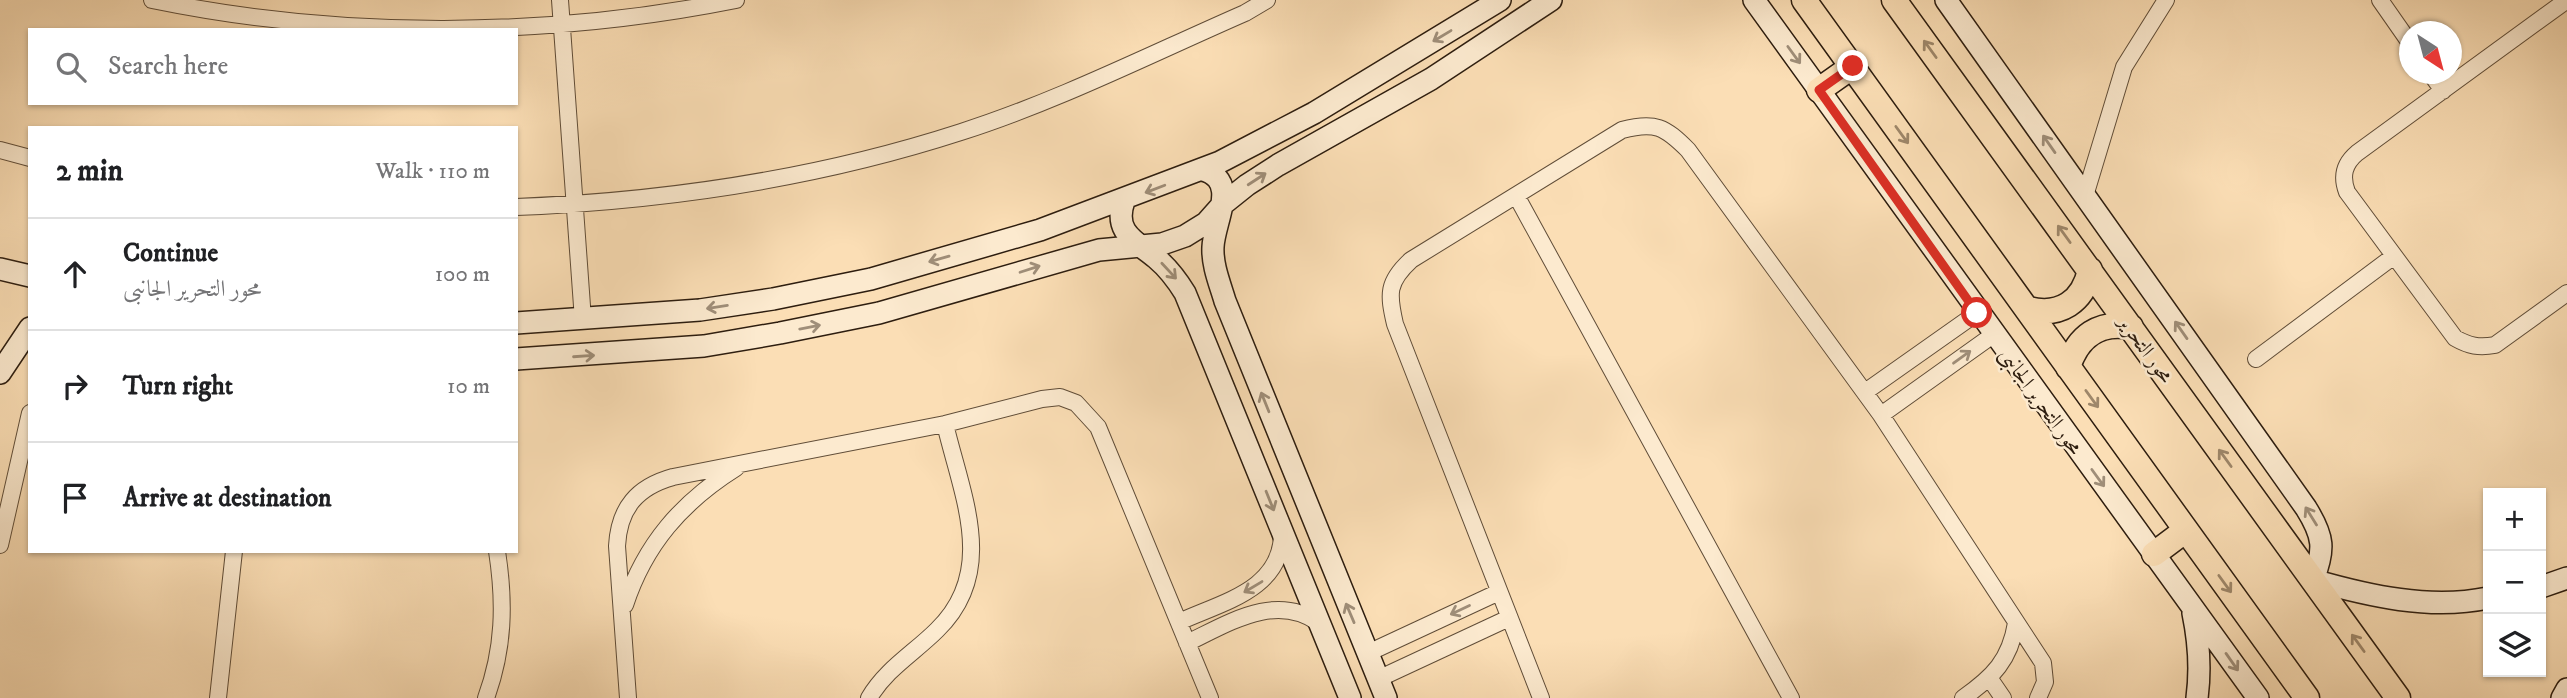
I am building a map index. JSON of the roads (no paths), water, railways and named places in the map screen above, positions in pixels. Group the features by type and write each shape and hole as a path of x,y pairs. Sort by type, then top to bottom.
{"main road":[{"path":"1804,0 2307,698"},
{"name":"محور التحرير","path":"1894,0 2398,698"},
{"path":"1819,90 1853,66"},
{"path":"2028,309 2042,313 2069,305 2087,284 2090,270"},
{"path":"2068,367 2080,342 2090,332 2117,325 2131,327"},
{"path":"2154,554 2186,530"}],"street":[{"path":"152,0 234,14 420,28"},
{"path":"560,0 583,320"},
{"path":"460,28 562,23 693,9 736,0"},
{"path":"518,207 575,205 749,183 860,161 962,132 1031,106 1246,7 1267,0"},
{"path":"518,323 700,310 871,279 1040,230 1203,170 1314,113 1500,0"},
{"path":"518,359 704,346 780,333 879,313 1085,253 1162,244 1185,236 1206,223 1222,205 1278,165 1431,79 1551,0"},
{"name":"محور التحرير الجانبى","path":"1754,0 1977,313 2258,698"},
{"path":"1947,0 2320,530 2322,556 2313,580 2368,596 2425,602 2483,598"},
{"path":"2085,196 2124,67 2165,0"},
{"path":"2380,0 2399,27"},
{"path":"2567,0 2351,159 2343,175 2347,192 2394,256 2455,338 2468,345 2481,348 2495,345 2567,293"},
{"path":"2438,84 2443,91"},
{"path":"1541,698 1395,324 1389,297 1395,274 1411,260 1622,130 1645,124 1669,132 1688,150 1881,415 2043,663 2045,682 2038,698"},
{"path":"0,150 28,157"},
{"path":"1203,170 1214,175 1223,188 1212,250 1225,301 1382,689 1510,618"},
{"path":"1517,197 1791,698"},
{"path":"1124,201 1121,221 1124,231 1174,276 1185,293 1350,698"},
{"path":"2256,359 2394,256"},
{"path":"0,269 28,276"},
{"path":"1865,393 1977,313"},
{"path":"0,335 28,332"},
{"path":"0,373 28,333"},
{"path":"1881,415 1993,335"},
{"path":"628,698 617,546 618,526 625,508 638,493 654,482 945,424 1042,399 1060,397 1088,414 1098,427 1210,698"},
{"path":"0,545 28,422"},
{"path":"869,698 902,658 936,632 957,610 967,590 973,545 945,424"},
{"path":"622,614 631,586 658,536 696,495 743,463"},
{"path":"1179,622 1263,582 1279,559 1282,530"},
{"path":"218,698 234,553"},
{"path":"486,698 503,630 504,596 497,553"},
{"path":"2546,585 2567,578"},
{"path":"1368,653 1499,592"},
{"path":"2190,604 2199,639 2200,675 2197,698"},
{"path":"1187,643 1242,617 1274,609 1298,611 1319,623"},
{"path":"1963,698 1990,679 2009,654 2016,623"},
{"path":"1990,679 2003,698"},
{"path":"2562,698 2567,689"}]}
